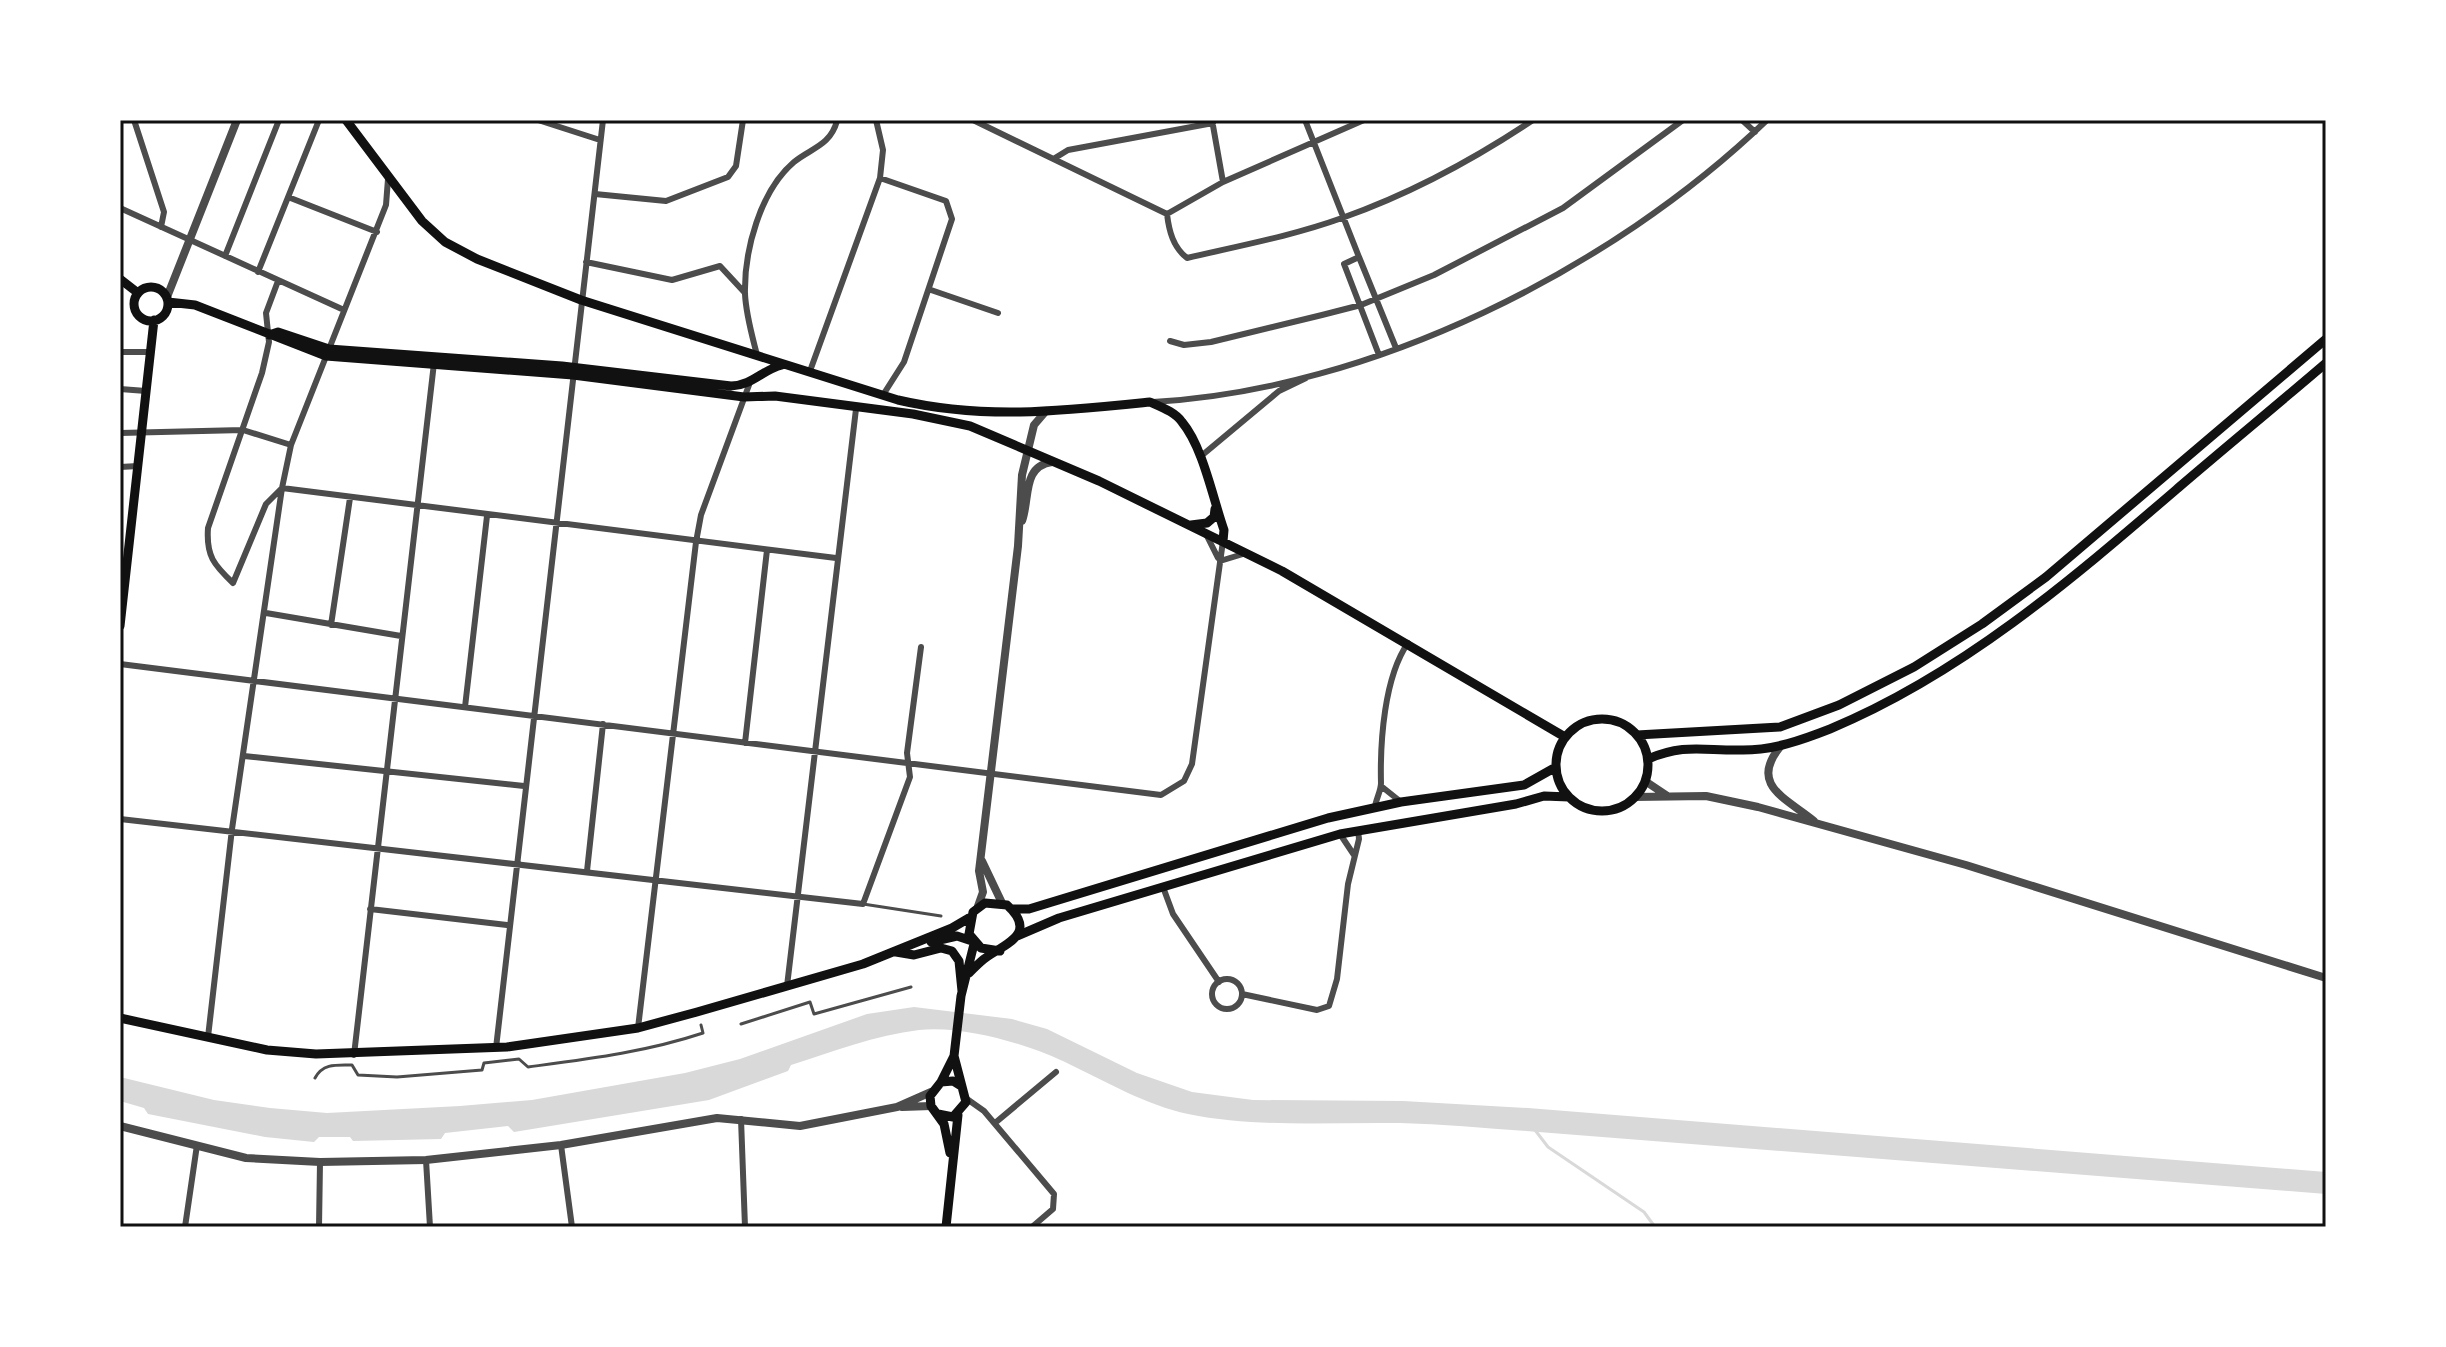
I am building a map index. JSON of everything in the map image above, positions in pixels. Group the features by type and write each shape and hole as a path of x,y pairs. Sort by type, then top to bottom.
{"main road":[{"path":"346,120 422,221 445,242 581,300 883,395 944,411 983,414 1150,402 1183,423 1216,506 1225,533 1223,541"},
{"path":"120,279 138,293"},
{"path":"168,300 164,314 154,320 144,319 137,312 135,303 138,293 151,287 161,290 168,300 195,305 269,335 278,332 328,353 749,385 764,373 785,364"},
{"path":"120,626 123,568 154,320"},
{"path":"1637,735 1685,730 1735,732 1780,727 1839,705 1914,667 1969,633 2046,577 2326,339"},
{"path":"1648,759 1676,748 1743,750 1780,747 1830,729 1909,691 2004,631 2326,363"},
{"path":"573,371 744,397 775,396 856,409 913,414 989,433 1026,454 1052,462 1249,554 1408,643 1565,737"},
{"path":"764,373 765,390 775,396"},
{"path":"1191,525 1207,523 1214,517 1216,506"},
{"path":"969,973 1017,936 1059,918 1340,834 1516,804 1544,796 1569,797 1587,808 1603,811 1621,807 1635,797 1645,781 1648,759 1637,735 1614,720 1601,719 1587,721 1565,737 1556,767 1569,797"},
{"path":"120,1018 267,1050 354,1055 496,1048 638,1028 787,986 892,951 969,918 978,906 1029,909 1310,823 1401,802 1524,785 1556,767"},
{"path":"1007,906 1018,922 1017,936"},
{"path":"951,1160 948,1135 934,1110 931,1092 941,1082 954,1056 973,942 969,918"},
{"path":"892,951 954,936 973,942 987,951 1000,951"},
{"path":"892,951 914,955 938,948 952,951 959,961 962,996"},
{"path":"946,1227 958,1115 967,1099 954,1056"},
{"path":"941,1082 953,1081 961,1086"},
{"path":"934,1110 948,1117 958,1115"}],"street":[{"path":"134,120 164,212 161,227"},
{"path":"168,300 237,120"},
{"path":"225,256 279,120"},
{"path":"258,272 319,120"},
{"path":"538,120 600,140"},
{"path":"496,1048 507,925 603,120"},
{"path":"595,194 666,201 728,177 736,166 743,120"},
{"path":"757,356 745,293 752,246 769,194 794,162 826,142 839,121 828,120"},
{"path":"810,371 880,178 883,150 876,120"},
{"path":"973,120 1167,214"},
{"path":"1305,120 1396,348"},
{"path":"1167,214 1223,182 1364,120"},
{"path":"1167,214 1169,231 1179,252 1187,258 1343,218 1476,158 1533,120"},
{"path":"1170,341 1184,345 1211,342 1361,305 1506,241 1563,208 1683,120"},
{"path":"1742,120 1755,132"},
{"path":"1150,402 1277,383 1379,355 1494,309 1584,259 1695,184 1767,120"},
{"path":"1055,158 1068,150 1212,122 1223,182"},
{"path":"208,1037 232,829 282,488 291,445 377,232 389,194 388,173"},
{"path":"880,178 946,201 951,208 952,219 931,290 904,362 883,395"},
{"path":"288,197 377,232"},
{"path":"120,208 344,310"},
{"path":"1359,257 1344,264 1379,355"},
{"path":"586,262 672,280 720,266 745,293"},
{"path":"278,281 266,313 269,335 262,373 208,528 207,547 212,562 233,583 266,504 282,488"},
{"path":"931,290 998,313"},
{"path":"120,352 150,352"},
{"path":"354,1055 434,360"},
{"path":"1199,458 1279,391 1324,370"},
{"path":"638,1028 696,542 701,515 749,385"},
{"path":"120,389 146,391"},
{"path":"787,986 812,752 856,409"},
{"path":"978,906 982,898 979,871 1026,454 1034,425 1046,411"},
{"path":"120,433 243,430 291,445"},
{"path":"1019,530 1033,470 1052,462"},
{"path":"120,467 138,466"},
{"path":"282,488 836,558"},
{"path":"331,625 350,498"},
{"path":"465,707 487,516"},
{"path":"1202,530 1220,561"},
{"path":"120,664 1161,795 1184,781 1192,764 1223,541"},
{"path":"745,743 767,550"},
{"path":"1220,561 1249,554"},
{"path":"266,613 401,636"},
{"path":"1375,807 1381,786 1378,765 1396,661 1408,643"},
{"path":"120,819 232,829 863,904 910,777 908,763 921,647"},
{"path":"587,871 603,724"},
{"path":"1780,747 1768,762 1765,773 1769,783 1818,824"},
{"path":"244,756 524,786"},
{"path":"1645,781 1666,795"},
{"path":"1381,786 1401,802"},
{"path":"1635,797 1666,795 1731,800 1966,865 2326,978"},
{"path":"1242,994 1317,1010 1329,1006 1337,979 1338,954 1358,830"},
{"path":"1340,834 1354,855"},
{"path":"982,860 1007,906"},
{"path":"1163,887 1173,914 1219,982"},
{"path":"370,909 507,925"},
{"path":"1228,979 1236,982 1242,994 1235,1007 1219,1007 1212,995 1219,982 1228,979"},
{"path":"995,1123 1056,1072"},
{"path":"120,1126 246,1158 320,1162 426,1160 561,1145 717,1118 800,1126 897,1107 931,1092"},
{"path":"967,1099 995,1123 1053,1191 1056,1201 1051,1211 1032,1227"},
{"path":"897,1107 934,1110"},
{"path":"741,1119 745,1227"},
{"path":"185,1227 197,1145"},
{"path":"561,1145 572,1227"},
{"path":"426,1160 430,1227"},
{"path":"319,1227 320,1162"}],"lane":[{"path":"863,904 941,916"},
{"path":"741,1024 810,1002 814,1014 911,987"},
{"path":"315,1078 319,1071 330,1065 352,1065 358,1075 397,1077 482,1070 484,1063 519,1059 528,1067 625,1053 703,1033 701,1025"}],"shaded area":[{"path":"914,1007 1012,1019 1047,1029 1137,1073 1192,1092 1253,1100 1403,1101 1528,1108 2326,1172 2326,1194 1463,1126 1267,1123 1214,1118 1157,1105 1017,1044 977,1034 937,1029 903,1032 854,1044 791,1065 788,1071 709,1100 514,1132 508,1126 445,1133 441,1139 353,1141 350,1137 319,1137 314,1142 265,1137 148,1114 144,1108 120,1101 120,1077 214,1100 327,1113 532,1100 685,1073 740,1059 867,1014"}],"waterway":[{"path":"1535,1130 1548,1147 1644,1212 1655,1227"}]}
